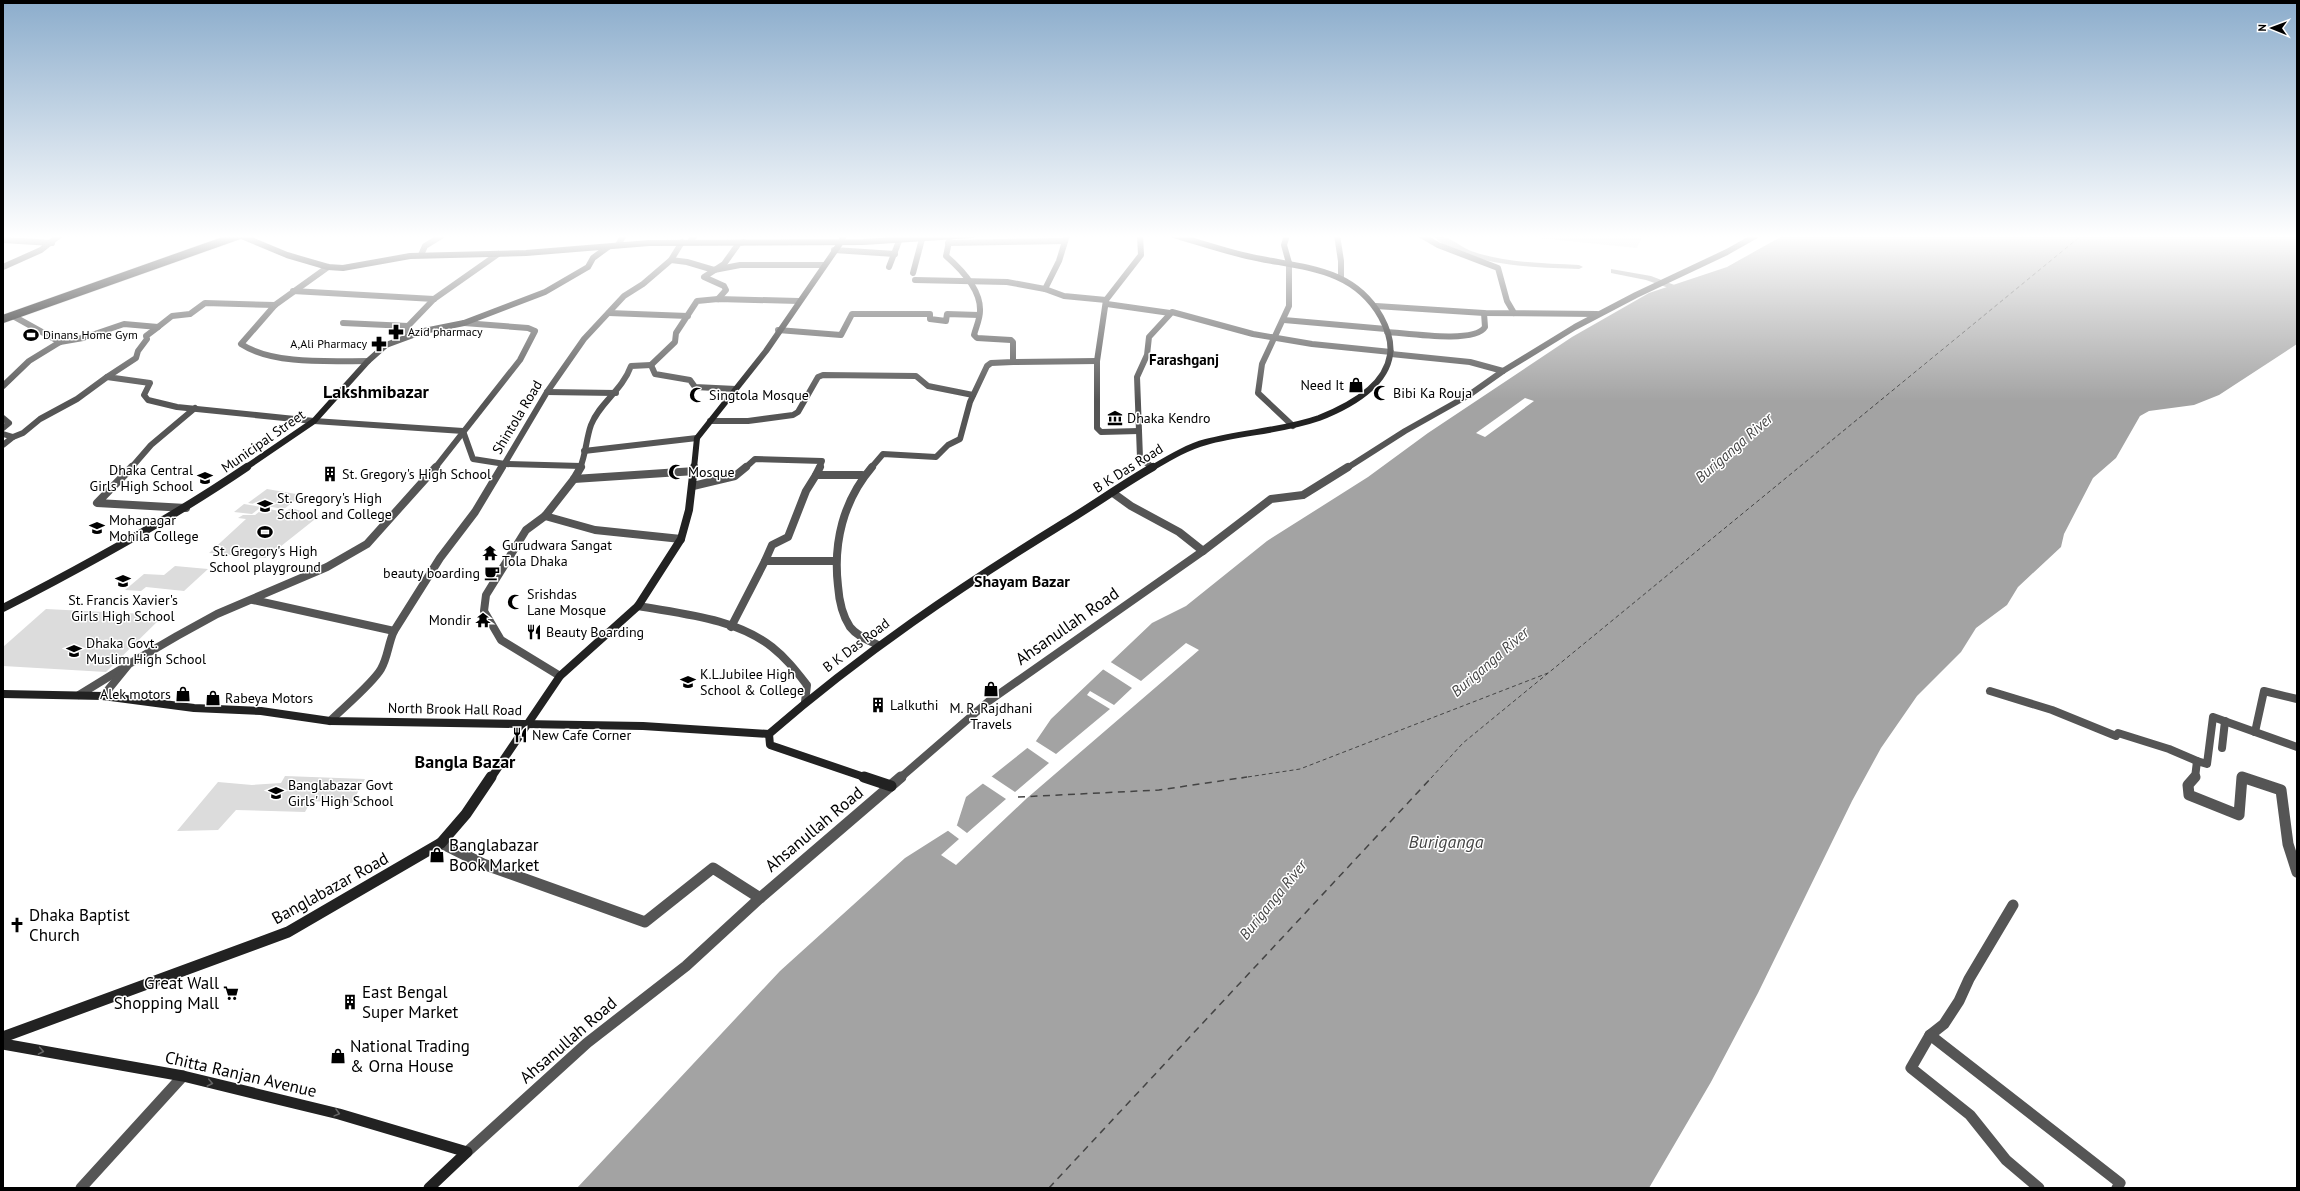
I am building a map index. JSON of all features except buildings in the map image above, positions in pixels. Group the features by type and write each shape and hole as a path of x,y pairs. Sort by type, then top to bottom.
{"main road":[{"path":"3,319 79,291"},
{"path":"3,314 55,299"}],"street":[{"path":"368,361 272,356 245,348 241,344 244,338 275,305 294,291 434,299"},
{"path":"408,336 408,326 434,299 446,291"},
{"name":"Municipal Street","path":"3,608 80,569 186,508 314,421 368,361 386,345 436,327 464,323 545,291"},
{"name":"Shintola Road","path":"330,721 380,671 386,659 388,644 394,631 440,558 475,512 547,392 584,339 624,296 633,291"},
{"path":"718,299 725,291"},
{"path":"584,451 697,438 766,351 778,330 806,291"},
{"path":"973,291 980,308 974,335 977,338 1011,340 1013,342 1013,362"},
{"path":"1051,291 1064,296 1170,314 1174,312 1215,326 1275,339 1336,348 1470,362 1503,370"},
{"path":"1115,291 1106,302 1097,361 1098,431 1139,431"},
{"path":"1288,291 1288,306 1284,320 1262,364 1258,393 1293,426"},
{"path":"1361,291 1376,306 1386,330 1391,353"},
{"path":"1505,291 1514,313"},
{"name":"Ahsanullah Road","path":"429,1188 587,1043 686,966 760,898 989,702 1203,551 1240,521 1271,499 1303,495 1405,431 1469,395 1503,370 1598,314 1645,291"},
{"path":"560,676 501,640 491,626 484,611 486,595 511,552 526,530 546,516 574,479 581,466 591,425 600,409 616,393 627,377 631,366 651,366 675,342 676,333 697,301 718,299 799,301"},
{"path":"3,444 23,433 40,419 77,399 136,358 138,351 147,339 146,336 172,316 190,314 205,303 275,305"},
{"path":"1376,306 1484,313 1598,314"},
{"path":"609,313 688,316"},
{"path":"1284,320 1469,336 1483,330 1486,326 1484,313"},
{"path":"778,330 841,335 852,314 930,314 930,319 936,321 946,321 947,314 979,315"},
{"path":"1152,467 1140,458 1137,377 1148,355 1149,337 1170,314"},
{"path":"13,316 60,342"},
{"path":"343,323 408,326"},
{"path":"79,695 129,664 217,614 254,600 327,568 367,544 434,469 520,360 535,331 528,328 464,323"},
{"path":"3,386 29,361 60,342 83,338 124,324 158,327"},
{"name":"B K Das Road","path":"769,734 805,702 910,621 1016,551 1113,493 1152,467 1177,453 1202,443 1293,426 1350,404 1374,386 1384,372 1391,353"},
{"path":"878,645 854,632 841,611 834,562 844,515 862,475 884,453 904,457 938,456 948,444 962,438 973,395 988,363 1097,361"},
{"path":"651,366 655,374 690,380 695,387 736,389"},
{"path":"710,421 748,421 793,415 798,412 818,377 823,375 916,376 928,386 973,395"},
{"path":"107,377 150,383 144,395 148,400 195,408 314,421 463,431"},
{"path":"547,392 616,393"},
{"path":"186,508 97,503 151,445 195,408"},
{"path":"3,418 9,423 3,428"},
{"path":"463,431 473,459 505,464 581,466"},
{"path":"3,434 14,437"},
{"name":"Banglabazar Road","path":"3,1038 64,1016 108,997 288,932 442,843 466,814 560,676 638,606 681,539 689,510 693,486 697,438"},
{"path":"693,486 735,476 755,459 822,461 806,492 788,536 772,545 765,562 731,626"},
{"path":"574,479 695,471"},
{"path":"816,475 862,475"},
{"path":"1113,493 1131,506 1179,532 1203,551"},
{"path":"546,516 566,525 596,531 681,539"},
{"path":"765,562 834,562"},
{"path":"254,600 352,623 394,631"},
{"path":"638,606 712,620 754,636 785,658 806,685 805,702"},
{"path":"103,696 129,664"},
{"path":"2255,732 2264,690 2297,699"},
{"path":"1990,691 2032,703 2116,736 2118,733 2142,740 2207,764 2213,717 2297,747"},
{"name":"North Brook Hall Road","path":"3,694 103,696 194,708 261,712 330,721 643,726 769,734"},
{"path":"2222,748 2225,721"},
{"path":"769,734 770,745 891,786"},
{"path":"2197,761 2195,778 2188,786 2189,796 2239,815 2242,777 2281,790 2297,872"},
{"path":"442,843 483,864 645,922 713,868 760,898"},
{"path":"2013,905 1959,1001 1944,1024 1930,1035 1911,1068 1970,1115 2006,1160 2039,1188"},
{"path":"1930,1035 2120,1183 2116,1188"},
{"name":"Chitta Ranjan Avenue","path":"3,1044 183,1076 339,1114 467,1152"},
{"path":"81,1188 183,1076"}],"shaded area":[{"path":"267,489 302,495 284,509 248,503"},
{"path":"244,504 261,507 252,514 234,512"},
{"name":"St. Gregory's High School playground","path":"264,508 284,512 291,508 319,516 266,558 209,553 246,519 238,518 243,515 255,515"},
{"path":"175,566 208,569 184,591 146,587 141,591 125,590 144,574 164,575"},
{"name":"Dhaka Govt. Muslim High School","path":"46,609 164,615 106,672 3,666 3,647"},
{"path":"285,776 365,779 352,803 311,801 305,812 236,810 218,830 177,831 218,782 252,785 281,783"}],"water":[{"name":"Buriganga","path":"1656,291 2297,291 2297,344 2219,395 2194,405 2149,411 2140,416 2116,458 2093,478 2064,534 2061,547 2018,587 2007,605 1976,628 1961,652 1917,696 1881,748 1852,801 1758,993 1711,1082 1649,1188 577,1188 780,971 905,858 957,825 966,797 1036,741 1051,719 1152,623 1186,606 1267,541 1368,477 1428,433 1572,337 1649,293"}],"pier":[{"path":"1525,398 1534,401 1485,437 1476,433"},
{"path":"1186,643 1199,650 1026,799 956,865 941,855 959,839 947,830 955,824 967,833 1006,799 982,783 991,776 1015,792 1049,763 1026,747 1034,740 1056,754 1110,709 1087,695 1090,691 1114,705 1132,688 1101,668 1109,661 1141,681"}],"ferry route":[{"path":"1431,778 1463,743 2014,291"},
{"path":"1241,778 1300,769 1548,673"},
{"path":"1018,797 1159,790 1247,777"},
{"path":"1049,1188 1432,777"}],"place":[{"name":"Azid pharmacy","path":"396,332"},
{"name":"Dinans Home Gym","path":"31,335"},
{"name":"A,Ali Pharmacy","path":"379,344"},
{"name":"Need It","path":"1356,385"},
{"name":"Bibi Ka Rouja","path":"1381,393"},
{"name":"Singtola Mosque","path":"697,395"},
{"name":"Dhaka Kendro","path":"1115,418"},
{"name":"Mosque","path":"676,472"},
{"name":"St. Gregory's High School","path":"330,474"},
{"name":"Dhaka Central Girls High School","path":"205,478"},
{"name":"St. Gregory's High School and College","path":"265,506"},
{"name":"Mohanagar Mohila College","path":"97,528"},
{"name":"St. Gregory's High School playground","path":"265,532"},
{"name":"Gurudwara Sangat Tola Dhaka","path":"490,553"},
{"name":"beauty boarding","path":"492,573"},
{"name":"St. Francis Xavier's Girls High School","path":"123,581"},
{"name":"Srishdas Lane Mosque","path":"515,602"},
{"name":"Mondir","path":"483,620"},
{"name":"Beauty Boarding","path":"534,632"},
{"name":"Dhaka Govt. Muslim High School","path":"74,651"},
{"name":"K.L.Jubilee High School & College","path":"688,682"},
{"name":"M. R. Rajdhani Travels","path":"991,689"},
{"name":"Alek motors","path":"183,694"},
{"name":"Rabeya Motors","path":"213,698"},
{"name":"Lalkuthi","path":"878,705"},
{"name":"New Cafe Corner","path":"520,735"},
{"name":"Banglabazar Govt Girls' High School","path":"276,793"},
{"name":"Banglabazar Book Market","path":"437,855"},
{"name":"Dhaka Baptist Church","path":"17,925"},
{"name":"Great Wall Shopping Mall","path":"231,993"},
{"name":"East Bengal Super Market","path":"350,1002"},
{"name":"National Trading & Orna House","path":"338,1056"}],"district":[{"name":"Farashganj","path":"1184,360"},
{"name":"Lakshmibazar","path":"376,392"},
{"name":"Shayam Bazar","path":"1022,581"},
{"name":"Bangla Bazar","path":"465,762"}],"water label":[{"name":"Buriganga River","path":"1734,448"},
{"name":"Buriganga River","path":"1490,662"},
{"name":"Buriganga River","path":"1273,900"}]}
